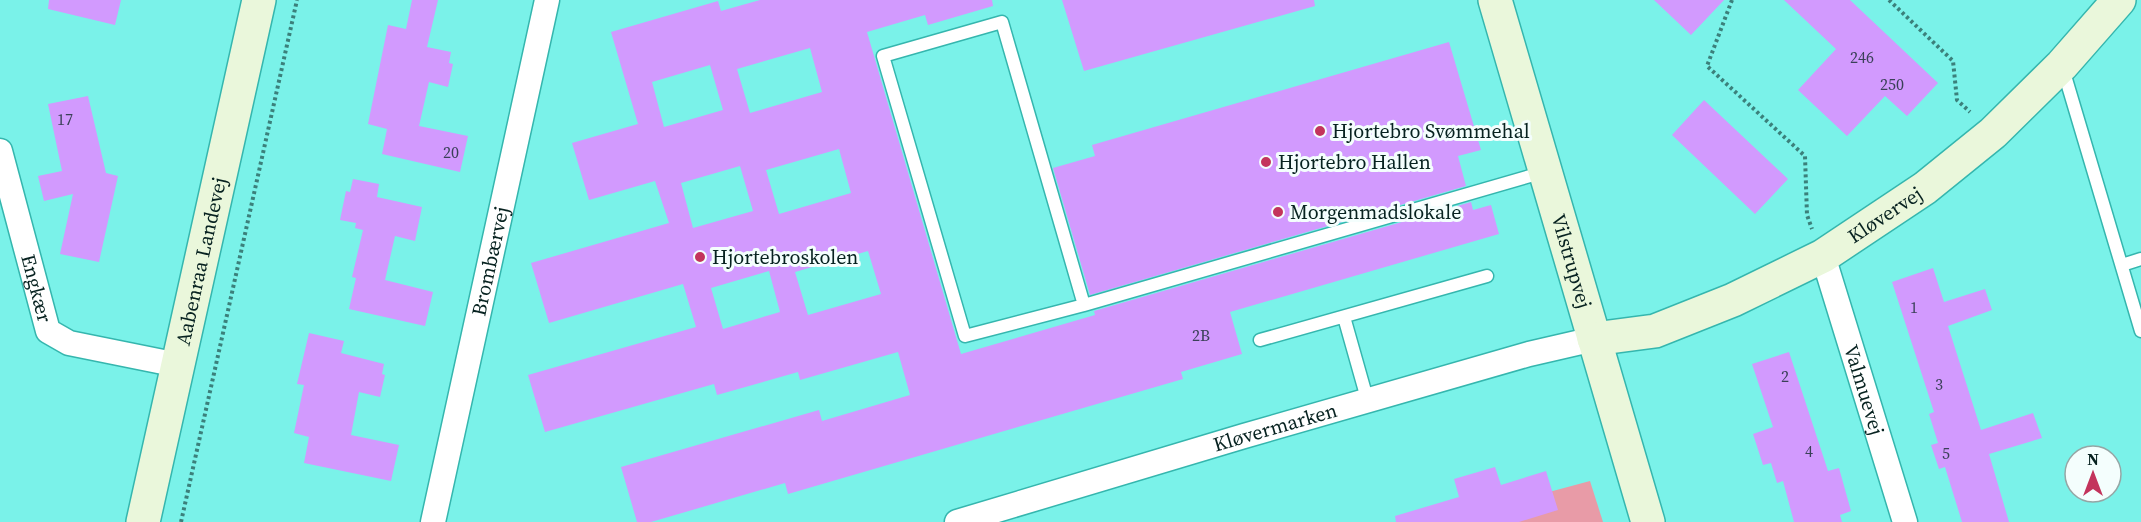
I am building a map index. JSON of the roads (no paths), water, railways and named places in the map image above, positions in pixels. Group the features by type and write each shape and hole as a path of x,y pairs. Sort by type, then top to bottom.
{"street":[{"name":"Aabenraa Landevej","path":"143,522 259,0"},
{"name":"Brombærvej","path":"433,522 547,0"},
{"name":"Vilstrupvej","path":"1495,0 1648,522"},
{"name":"Kløvervej","path":"1594,339 1655,331 1733,300 1823,256 1925,188 1992,133 2062,65 2119,0"},
{"name":"Engkær","path":"0,151 48,331 69,343 178,364"},
{"name":"Valmuevej","path":"1823,256 1905,522"},
{"name":"Kløvermarken","path":"957,522 1529,354 1594,339"}],"lane":[{"path":"1083,305 1002,22 883,56 965,336 1083,305 1545,171"},
{"path":"2062,65 2141,331"},
{"path":"2122,265 2141,259"},
{"path":"1260,340 1487,276"},
{"path":"1344,317 1368,402"}],"place":[{"name":"Hjortebro Svømmehal","path":"1320,131"},
{"name":"Hjortebro Hallen","path":"1266,162"},
{"name":"Morgenmadslokale","path":"1278,212"},
{"name":"Hjortebroskolen","path":"700,257"}]}
